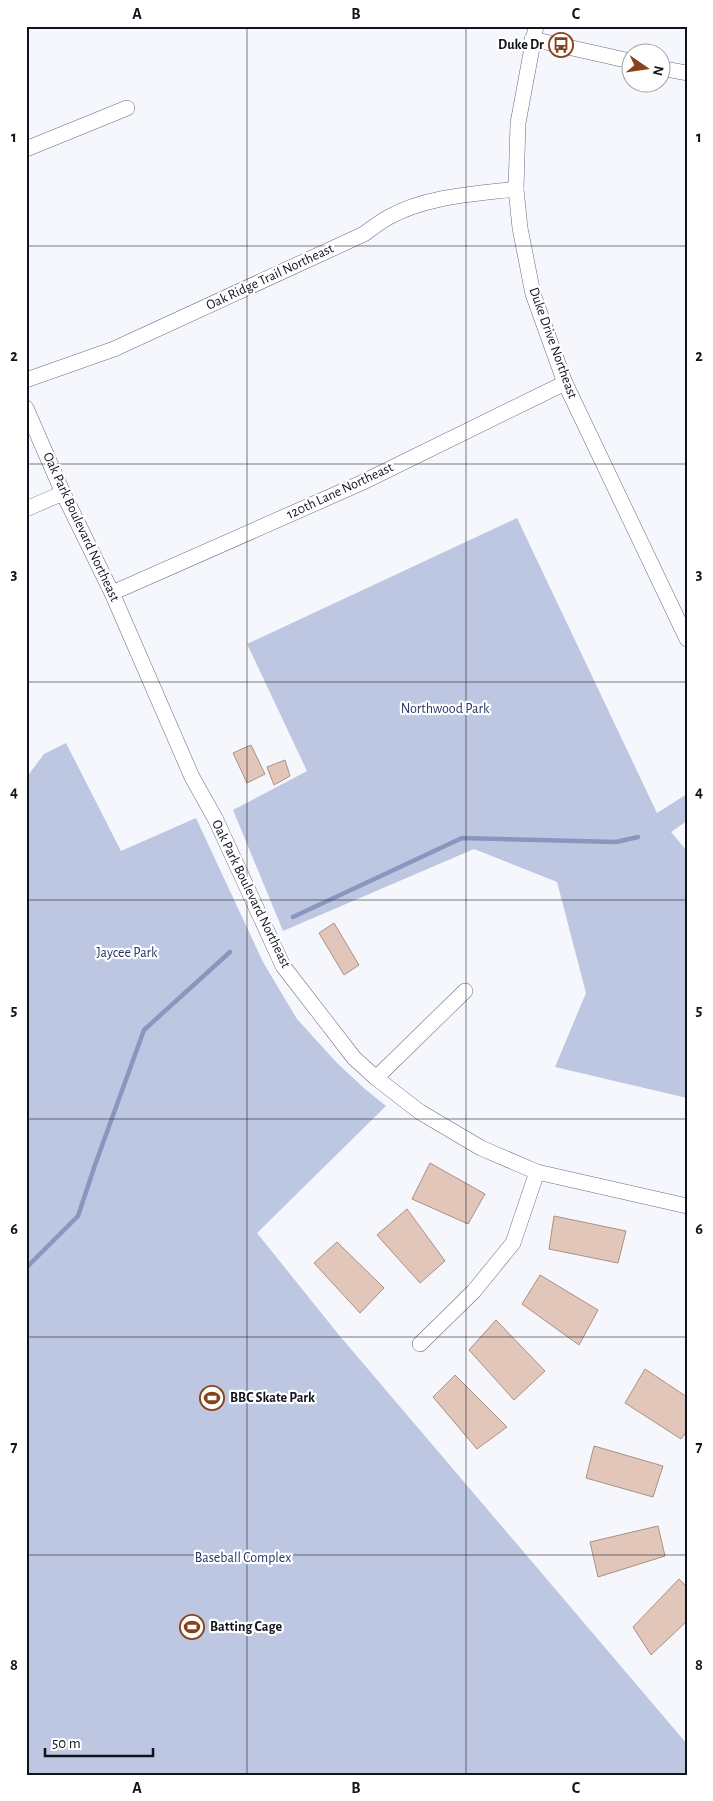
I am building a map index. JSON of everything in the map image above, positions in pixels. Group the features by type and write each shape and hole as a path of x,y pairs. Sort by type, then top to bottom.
{"street":[{"path":"534,33 620,58"},
{"name":"Duke Drive Northeast","path":"534,33 518,123 516,189 520,228 533,294 565,384 687,639"},
{"path":"670,70 687,73"},
{"path":"26,149 126,108"},
{"name":"Oak Ridge Trail Northeast","path":"26,380 114,349 364,234 390,216 416,205 462,195 516,189"},
{"name":"120th Lane Northeast","path":"112,593 360,483 565,384"},
{"name":"Oak Park Boulevard Northeast","path":"26,408 63,493 112,593 192,777 216,820 284,966 354,1058 376,1078 420,1112 475,1144 537,1172 687,1206"},
{"path":"26,509 63,493"},
{"path":"376,1078 465,991"},
{"path":"420,1344 474,1291 513,1243 537,1172"}],"green space":[{"name":"Northwood Park","path":"517,518 657,813 687,794 687,821 671,832 687,851 687,1098 555,1067 586,993 557,882 474,849 283,931 233,810 307,771 247,644"},
{"name":"Baseball Complex","path":"66,743 121,851 196,818 263,962 297,1019 337,1063 386,1106 257,1233 339,1335 687,1744 687,1775 26,1775 26,778 44,754"}],"building":[{"path":"251,745 265,774 247,783 233,753"},
{"path":"285,760 290,776 274,785 267,767"},
{"path":"334,923 359,965 344,975 319,933"},
{"path":"430,1163 485,1194 468,1224 412,1199"},
{"path":"407,1209 445,1261 420,1283 377,1235"},
{"path":"554,1216 626,1231 618,1263 549,1249"},
{"path":"337,1242 384,1288 360,1313 314,1263"},
{"path":"540,1275 598,1310 579,1345 522,1304"},
{"path":"496,1320 545,1371 514,1400 469,1350"},
{"path":"645,1369 687,1397 687,1431 681,1439 625,1403"},
{"path":"455,1375 507,1427 477,1449 433,1397"},
{"path":"594,1446 663,1466 653,1497 586,1478"},
{"path":"658,1526 665,1556 598,1577 590,1542"},
{"path":"679,1579 687,1587 687,1621 651,1655 633,1627"}],"waterway":[{"path":"293,917 462,838 616,842 638,837"},
{"path":"26,1268 78,1216 144,1030 230,952"}],"place":[{"name":"Duke Dr","path":"561,45"},
{"name":"BBC Skate Park","path":"212,1398"},
{"name":"Batting Cage","path":"192,1627"}],"park label":[{"name":"Jaycee Park","path":"127,953"}]}
